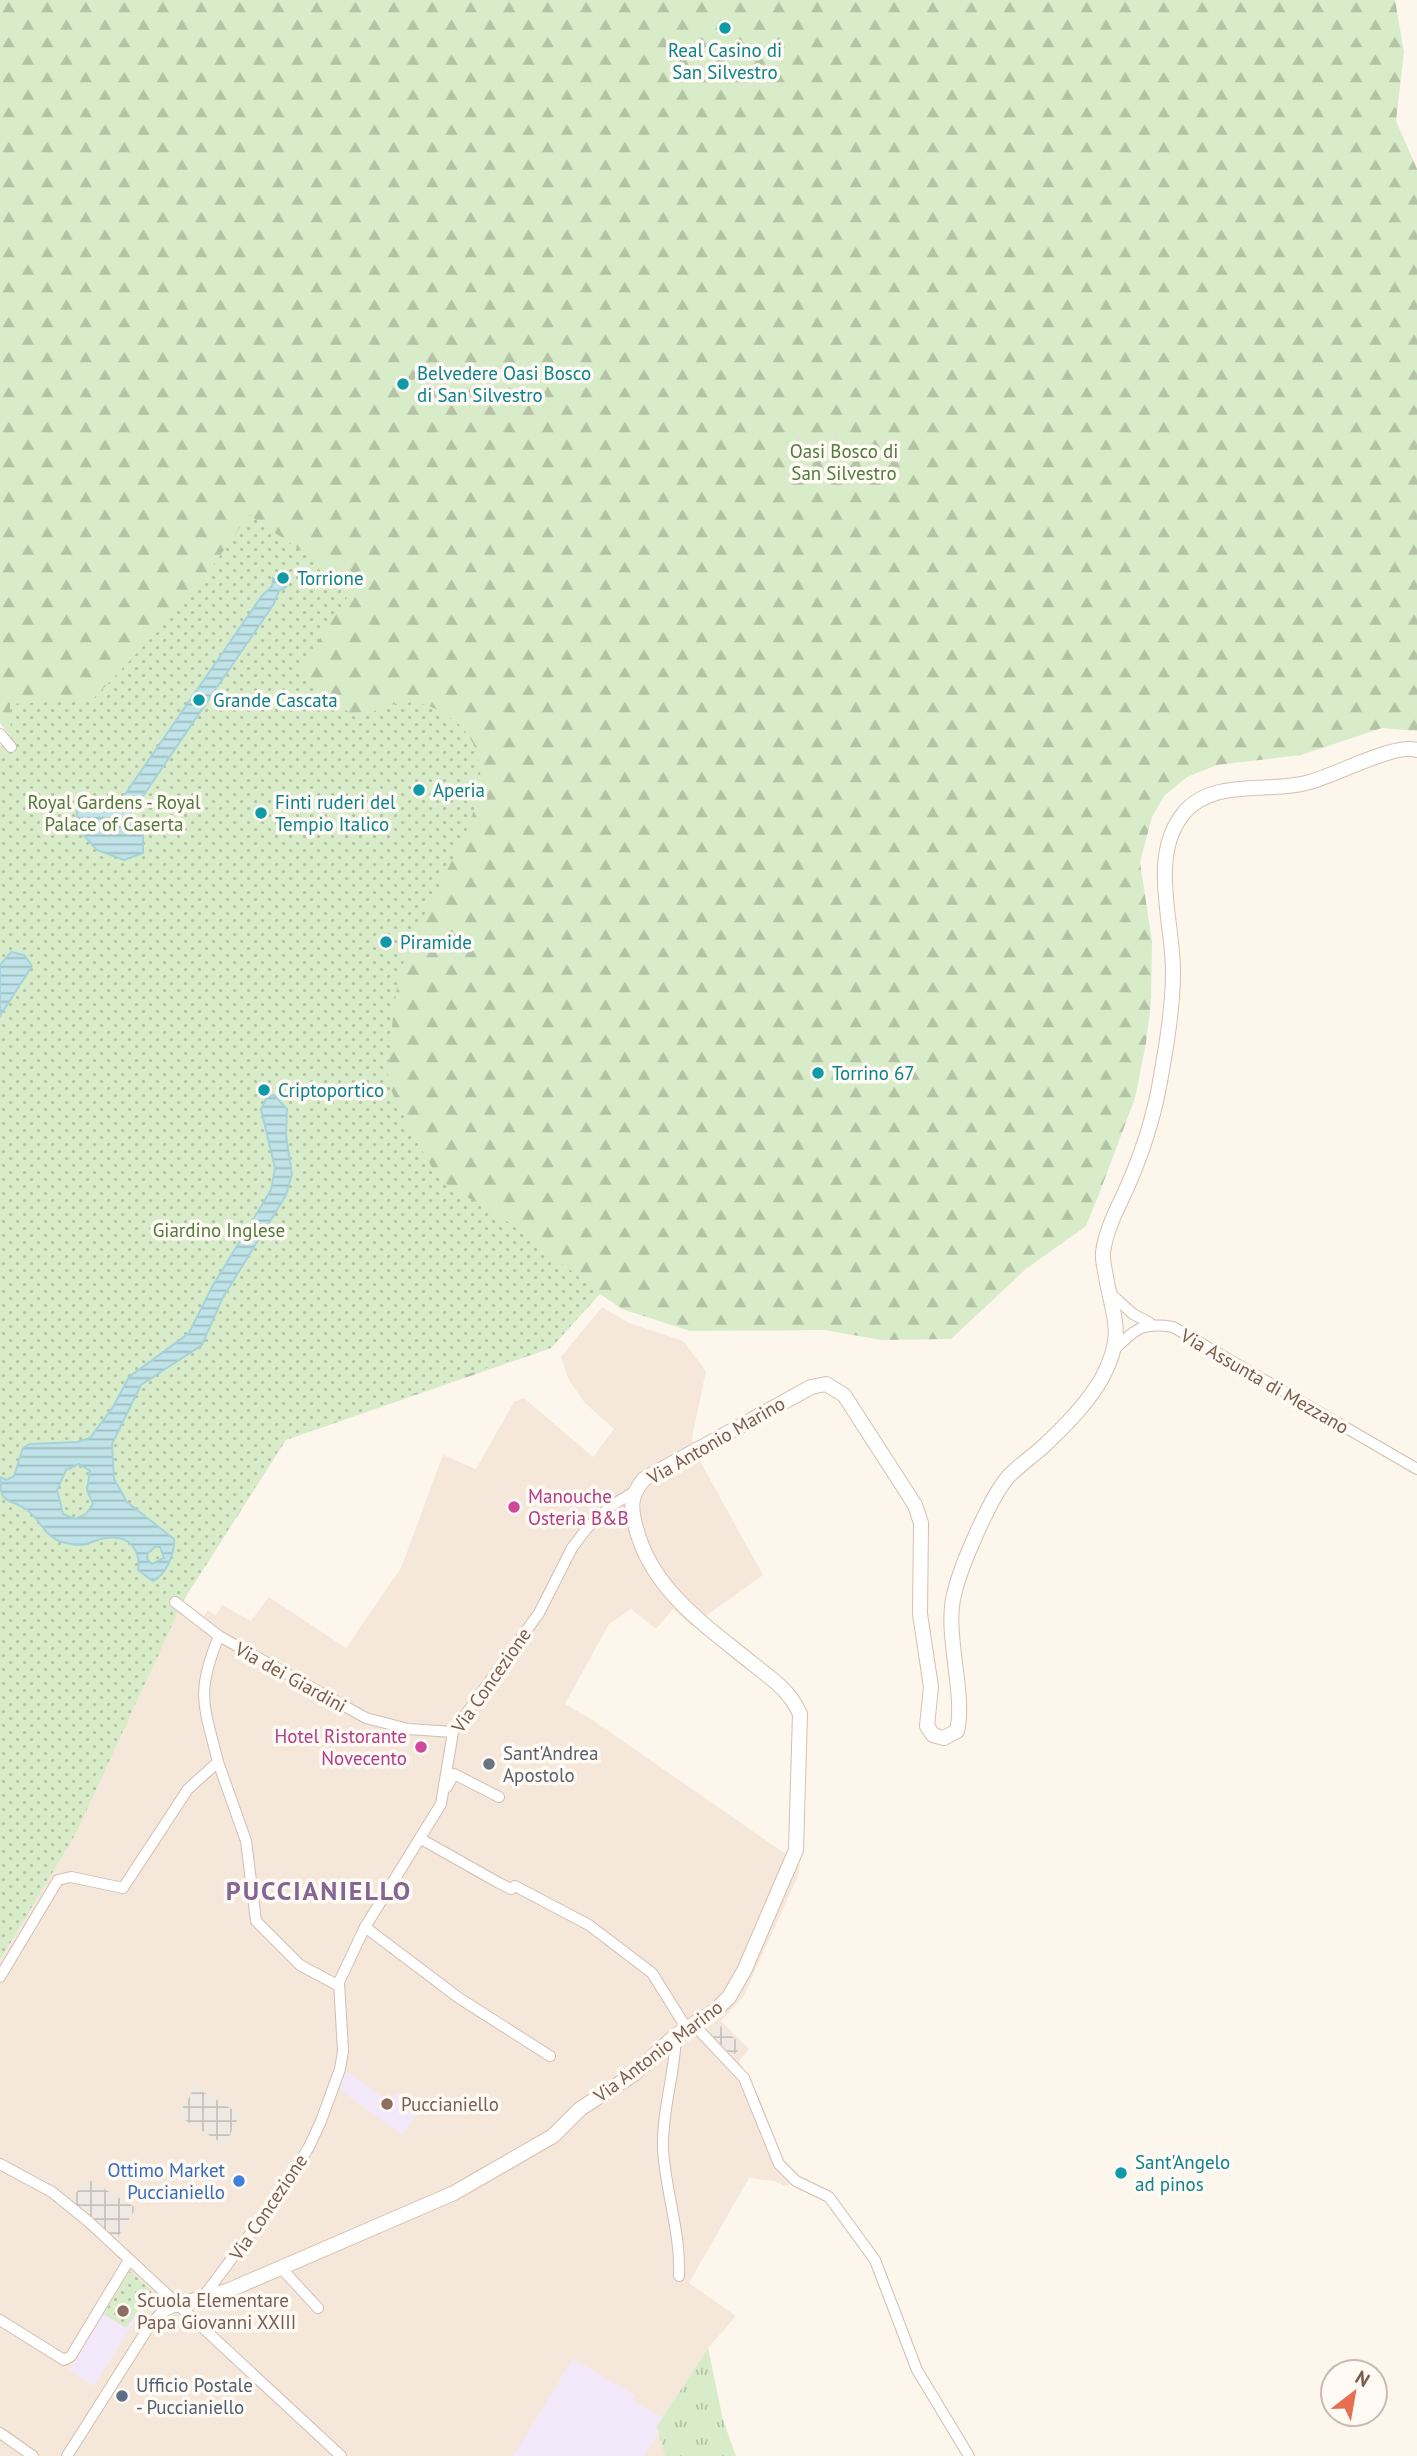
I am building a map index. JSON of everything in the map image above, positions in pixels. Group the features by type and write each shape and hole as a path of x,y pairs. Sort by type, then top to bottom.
{"street":[{"path":"0,734 11,747"},
{"name":"Via Antonio Marino","path":"177,2305 201,2299 281,2268 425,2207 480,2176 504,2166 553,2136 580,2109 634,2074 729,1997 744,1971 796,1850 800,1714 793,1699 780,1686 708,1628 663,1585 646,1562 630,1507 634,1492 645,1479 678,1458 811,1387 826,1384 844,1395 915,1505 921,1523 920,1614 932,1687 927,1726 933,1735 944,1738 957,1731 961,1716 954,1674 953,1596 980,1526 1007,1478 1051,1440 1092,1391 1114,1350 1118,1326 1102,1256 1111,1220 1147,1139 1165,1058 1173,971 1164,872 1167,852 1183,814 1203,797 1242,789 1303,784 1336,775 1389,751 1407,747 1417,750"},
{"path":"1109,1290 1133,1314 1150,1324"},
{"path":"1114,1350 1131,1333 1150,1324"},
{"name":"Via Assunta di Mezzano","path":"1150,1324 1173,1327 1417,1469"},
{"name":"Via Concezione","path":"201,2299 221,2277 282,2190 309,2147 321,2121 341,2069 343,2051 339,1986 365,1927 421,1839 444,1793 447,1754 453,1732 539,1613 572,1548 587,1528 611,1506 634,1492"},
{"path":"175,1602 219,1636"},
{"name":"Via dei Giardini","path":"339,1986 300,1965 256,1921 246,1841 218,1762 201,1694 208,1662 219,1636 366,1718 408,1729 453,1732"},
{"path":"0,1977 58,1880 71,1877 123,1888 188,1789 218,1762"},
{"path":"444,1793 454,1774 499,1797"},
{"path":"421,1839 499,1883 511,1889 515,1886 589,1925 652,1973 686,2030 744,2078 779,2164 796,2181 829,2197 875,2259 887,2283 908,2353 969,2456"},
{"path":"365,1927 459,1998 550,2056"},
{"path":"679,2276 680,2260 665,2180 664,2105 686,2030"},
{"path":"0,2164 52,2192 341,2456"},
{"path":"0,2320 64,2360 71,2356 129,2260"},
{"path":"281,2268 318,2308"},
{"path":"68,2456 150,2325 160,2314 177,2305"},
{"path":"0,2433 33,2456"}],"shaded area":[{"path":"602,1307 629,1323 683,1341 706,1371 692,1438 700,1461 763,1575 692,1626 673,1609 656,1629 631,1609 609,1624 565,1704 594,1721 800,1864 798,1876 743,1997 721,2021 749,2049 739,2061 760,2099 780,2156 798,2175 791,2184 784,2186 775,2181 749,2178 689,2283 736,2316 708,2348 658,2426 665,2456 0,2456 0,1960 76,1833 183,1601 203,1617 208,1610 216,1615 222,1605 251,1621 269,1597 346,1648 401,1568 443,1455 476,1469 514,1402 524,1398 593,1457 614,1429 585,1403 569,1380 561,1357"},
{"path":"717,2023 743,2046 732,2056 709,2032"},
{"name":"Puccianiello","path":"348,2072 384,2098 388,2094 393,2097 398,2092 421,2109 402,2135 340,2090 343,2085 340,2082"},
{"path":"195,2087 240,2114 225,2145 178,2116"},
{"path":"86,2178 136,2208 113,2245 68,2205"},
{"name":"Scuola Elementare Papa Giovanni XXIII","path":"130,2271 153,2292 94,2386 69,2371"},
{"path":"573,2359 635,2395 632,2400 663,2418 657,2426 659,2432 644,2456 513,2456"}],"green space":[{"name":"Oasi Bosco di San Silvestro","path":"0,0 1395,0 1404,52 1396,121 1417,169 1417,731 1382,728 1301,755 1217,765 1187,777 1164,796 1152,817 1140,862 1152,941 1151,1002 1146,1043 1135,1098 1099,1194 1086,1226 1026,1269 951,1339 882,1340 824,1330 690,1331 622,1309 600,1294 551,1348 286,1440 183,1601 76,1833 0,1960 0,1492 125,795 11,737 0,723"},
{"name":"Giardino Inglese","path":"249,515 354,587 297,673 359,720 378,709 398,703 418,703 438,710 461,727 474,746 480,767 479,789 464,836 418,927 399,977 388,1082 419,1144 443,1181 508,1223 600,1293 551,1348 474,1372 285,1440 183,1601 76,1833 0,1960 0,746 11,737 10,704 92,700 189,599"},
{"path":"130,2271 152,2291 126,2328 104,2314"},
{"path":"708,2348 723,2420 736,2456 665,2456 657,2426"}],"water":[{"path":"273,578 286,587 279,591 273,605 130,815 143,832 143,853 124,860 97,850 77,828 77,808 96,800 117,806 261,597 272,586"},
{"path":"11,952 24,955 32,966 0,1016 0,965"},
{"path":"274,1095 287,1109 286,1136 292,1174 286,1195 222,1299 202,1345 141,1385 112,1444 114,1479 127,1502 174,1539 169,1563 153,1581 138,1570 135,1550 122,1539 104,1538 80,1545 54,1538 27,1510 4,1497 0,1477 7,1480 14,1476 23,1448 30,1444 77,1442 90,1438 113,1407 129,1377 189,1333 212,1287 271,1190 275,1168 261,1109 267,1097","holes":["79,1464 90,1471 87,1490 93,1504 86,1514 75,1519 63,1514 57,1490 66,1470","155,1547 160,1547 164,1558 152,1564 147,1559 148,1553"]}],"place":[{"name":"Real Casino di San Silvestro","path":"725,28"},
{"name":"Belvedere Oasi Bosco di San Silvestro","path":"403,384"},
{"name":"Torrione","path":"283,578"},
{"name":"Grande Cascata","path":"199,700"},
{"name":"Aperia","path":"419,790"},
{"name":"Finti ruderi del Tempio Italico","path":"261,813"},
{"name":"Piramide","path":"386,942"},
{"name":"Torrino 67","path":"818,1073"},
{"name":"Criptoportico","path":"264,1090"},
{"name":"Manouche Osteria B&B","path":"514,1507"},
{"name":"Hotel Ristorante Novecento","path":"421,1747"},
{"name":"Sant'Andrea Apostolo","path":"489,1764"},
{"name":"Puccianiello","path":"387,2104"},
{"name":"Sant'Angelo ad pinos","path":"1121,2173"},
{"name":"Ottimo Market Puccianiello","path":"239,2181"},
{"name":"Scuola Elementare Papa Giovanni XXIII","path":"123,2311"},
{"name":"Ufficio Postale - Puccianiello","path":"122,2396"}],"district":[{"name":"PUCCIANIELLO","path":"319,1890"}],"park label":[{"name":"Royal Gardens - Royal Palace of Caserta","path":"114,813"}]}
